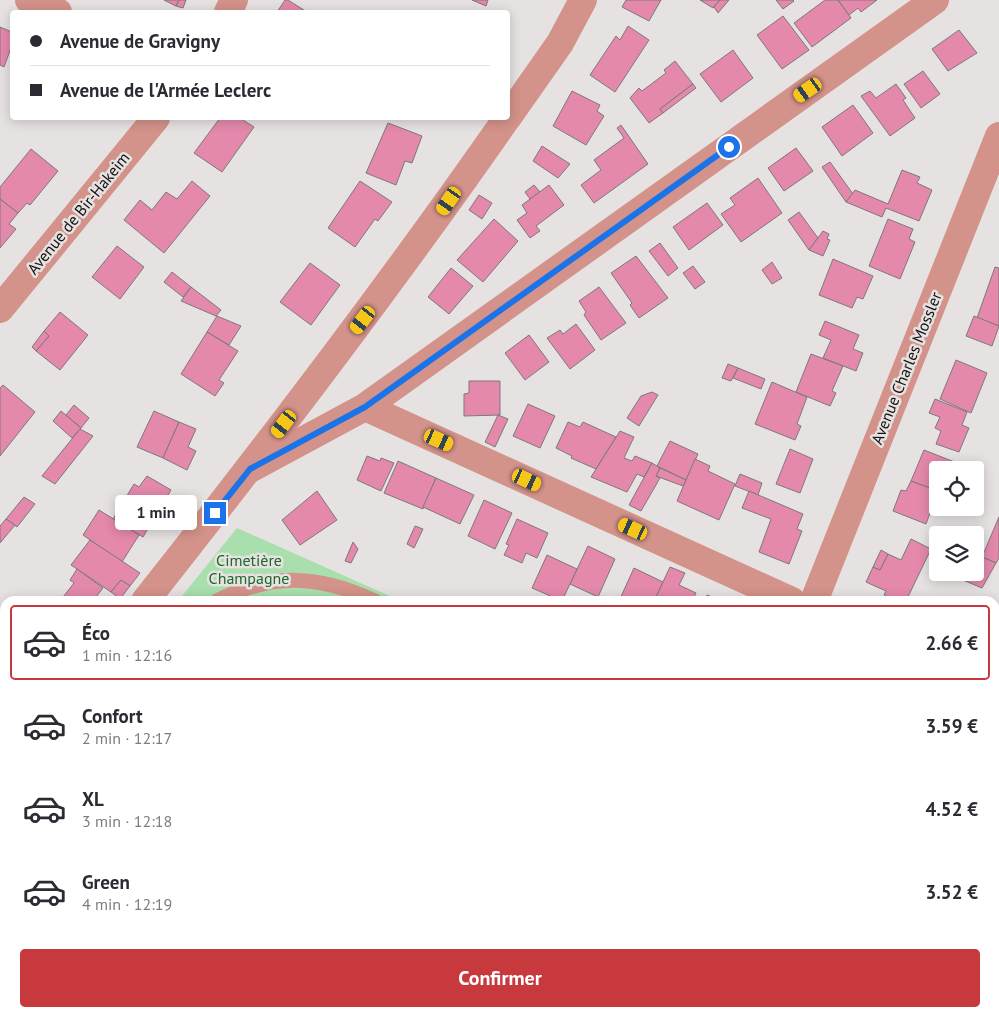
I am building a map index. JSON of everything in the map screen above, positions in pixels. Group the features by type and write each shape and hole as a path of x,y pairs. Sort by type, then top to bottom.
{"street":[{"path":"29,0 53,10"},
{"path":"510,113 560,43 583,0"},
{"path":"250,469 365,407 935,0"},
{"name":"Avenue de Bir-Hakeim","path":"1,304 154,120"},
{"path":"149,596 250,469 397,275 505,120"},
{"name":"Avenue Charles Mossler","path":"816,596 999,136"},
{"path":"365,407 781,596"}],"lane":[{"path":"230,596 252,588 300,579 332,584 362,596"}],"green space":[{"name":"Cimetière Champagne","path":"237,528 390,596 182,596"}],"building":[{"path":"164,0 179,0 176,6"},
{"path":"179,0 186,0 183,8 176,6"},
{"path":"285,0 288,0 304,10 278,10"},
{"path":"472,0 488,0 486,6"},
{"path":"626,0 661,0 649,21 622,7"},
{"path":"700,0 720,0 713,8"},
{"path":"720,0 729,0 718,13 714,7"},
{"path":"776,0 793,0 794,1 783,9"},
{"path":"825,0 838,0 851,18 812,47 794,23"},
{"path":"838,0 877,0 861,12 858,8 849,15"},
{"path":"783,16 809,50 782,69 757,35"},
{"path":"628,26 649,40 615,92 590,75 616,36 620,40"},
{"path":"0,27 10,31 10,50 4,67 0,65"},
{"path":"959,30 977,53 948,71 932,49"},
{"path":"733,50 753,78 721,102 700,74"},
{"path":"675,61 693,84 660,109 663,113 649,123 630,98 639,88 642,91 666,73 664,70"},
{"path":"923,71 940,94 921,108 904,84"},
{"path":"693,84 696,88 663,113 660,109"},
{"path":"896,84 906,98 903,100 915,118 890,136 861,96 870,91 876,98"},
{"path":"572,91 600,105 597,111 604,116 586,145 553,126"},
{"path":"853,105 873,133 842,156 822,127"},
{"path":"219,120 243,120 254,127 222,172 194,153"},
{"path":"388,123 422,136 412,163 405,161 396,185 366,173"},
{"path":"621,125 648,164 594,203 581,185 601,170 594,160 624,138 617,128"},
{"path":"542,146 570,164 558,178 533,161"},
{"path":"796,148 813,171 784,191 768,168"},
{"path":"31,149 58,171 30,205 27,203 18,213 0,199 0,187"},
{"path":"830,162 853,194 846,202 822,167"},
{"path":"902,170 920,177 917,183 932,190 919,221 886,208 882,217 846,202 855,190 888,204"},
{"path":"758,178 782,213 741,242 721,214 735,205 730,198"},
{"path":"192,181 210,196 164,253 124,220 140,200 152,210 166,192 177,199"},
{"path":"360,181 392,202 378,221 375,219 355,247 328,228"},
{"path":"534,185 540,192 530,199 525,192"},
{"path":"549,185 564,205 536,226 540,231 530,238 517,220 527,213 522,205"},
{"path":"479,195 492,203 482,219 469,210"},
{"path":"0,199 18,213 9,224 16,229 0,248"},
{"path":"707,203 723,225 689,250 673,227"},
{"path":"799,212 818,238 809,250 788,220"},
{"path":"494,219 518,241 483,282 457,260"},
{"path":"888,219 913,229 909,239 915,242 900,279 869,266"},
{"path":"823,231 829,234 827,239 830,240 823,256 809,250"},
{"path":"660,243 678,268 668,276 649,251"},
{"path":"117,246 144,267 120,299 92,277"},
{"path":"636,256 668,298 639,318 630,305 632,303 611,273"},
{"path":"833,259 873,276 863,299 857,297 852,308 819,295"},
{"path":"772,262 782,278 772,284 762,270"},
{"path":"310,263 340,285 311,325 280,302"},
{"path":"693,266 705,282 695,289 683,273"},
{"path":"995,267 999,268 999,326 977,318"},
{"path":"451,268 473,286 449,314 428,297"},
{"path":"172,272 191,287 183,297 164,282"},
{"path":"191,287 221,310 216,316 181,301"},
{"path":"599,287 626,323 601,340 584,315 586,312 579,301"},
{"path":"60,312 88,335 60,370 36,351 49,336 44,331"},
{"path":"217,316 241,326 229,345 207,332"},
{"path":"974,316 999,326 992,346 966,336"},
{"path":"825,321 859,335 853,349 863,353 856,371 823,358 831,340 819,335"},
{"path":"576,324 595,350 570,369 547,338 560,330 563,334"},
{"path":"44,331 49,336 36,351 32,347"},
{"path":"207,332 238,351 219,380 224,383 215,396 181,374"},
{"path":"529,335 549,362 525,380 505,353"},
{"path":"811,354 843,366 832,391 836,393 830,406 796,392"},
{"path":"956,360 987,373 971,413 940,399"},
{"path":"728,364 738,368 731,381 722,378"},
{"path":"738,368 765,379 761,389 733,378"},
{"path":"469,381 500,381 500,415 464,416 464,394 469,393"},
{"path":"772,382 807,397 797,424 801,426 795,440 755,424"},
{"path":"3,385 35,412 0,456 0,388"},
{"path":"652,392 658,395 639,426 627,418 641,396"},
{"path":"935,399 967,412 962,425 969,428 959,452 936,444 941,431 935,428 940,417 929,413"},
{"path":"528,404 555,416 540,448 513,436"},
{"path":"74,405 89,418 81,428 66,415"},
{"path":"61,411 81,428 72,438 53,421"},
{"path":"154,411 179,422 163,458 137,447"},
{"path":"498,415 508,419 495,447 485,442"},
{"path":"179,422 196,429 188,447 196,451 187,470 163,458"},
{"path":"568,422 580,427 583,422 616,437 596,469 571,458 572,456 556,448"},
{"path":"80,429 93,436 55,484 42,476"},
{"path":"620,431 634,437 624,458 632,461 635,456 652,463 644,477 637,474 627,492 591,477"},
{"path":"670,441 698,454 686,480 657,466"},
{"path":"790,449 813,459 800,493 776,484"},
{"path":"924,450 952,461 929,461 929,488 911,481"},
{"path":"367,456 380,461 381,458 394,463 381,491 357,480"},
{"path":"695,459 710,466 708,471 735,484 719,520 677,501"},
{"path":"398,461 436,478 423,509 384,493"},
{"path":"652,463 660,468 656,476 660,478 641,511 629,505"},
{"path":"660,468 686,480 683,486 656,476"},
{"path":"740,474 762,483 758,495 735,486"},
{"path":"147,476 171,490 143,537 113,519 134,484 139,487"},
{"path":"436,478 474,495 460,524 423,507"},
{"path":"911,481 929,488 929,516 926,524 893,511 901,490 906,491"},
{"path":"317,491 337,520 300,545 282,520"},
{"path":"749,491 803,514 797,529 802,531 789,564 759,552 771,519 742,508"},
{"path":"24,497 35,504 17,527 6,519"},
{"path":"484,500 512,513 495,549 468,536"},
{"path":"99,510 139,535 122,562 83,535"},
{"path":"999,517 999,558 996,563 984,558 984,552"},
{"path":"6,519 15,525 0,543 0,526"},
{"path":"517,519 548,533 537,558 526,553 522,563 504,555 509,545 506,544"},
{"path":"415,526 423,529 414,548 407,544"},
{"path":"911,539 929,548 929,553 908,596 886,596 884,595 886,591 866,582 873,567 880,570 888,554 901,560"},
{"path":"90,540 140,573 130,586 121,580 111,592 71,565"},
{"path":"353,542 358,549 351,563 345,561"},
{"path":"588,546 615,559 598,596 570,584"},
{"path":"881,550 888,554 880,570 873,567"},
{"path":"547,555 577,569 564,596 550,596 532,588"},
{"path":"984,558 996,563 982,588 965,581 984,581"},
{"path":"670,567 685,573 679,585 696,593 694,596 656,596"},
{"path":"634,568 663,582 656,596 621,596"},
{"path":"77,569 103,588 97,596 64,596 74,583 70,580"},
{"path":"121,580 130,586 122,596 116,596 111,592"}],"route":[{"path":"215,513 250,469 365,407 729,147"}]}
